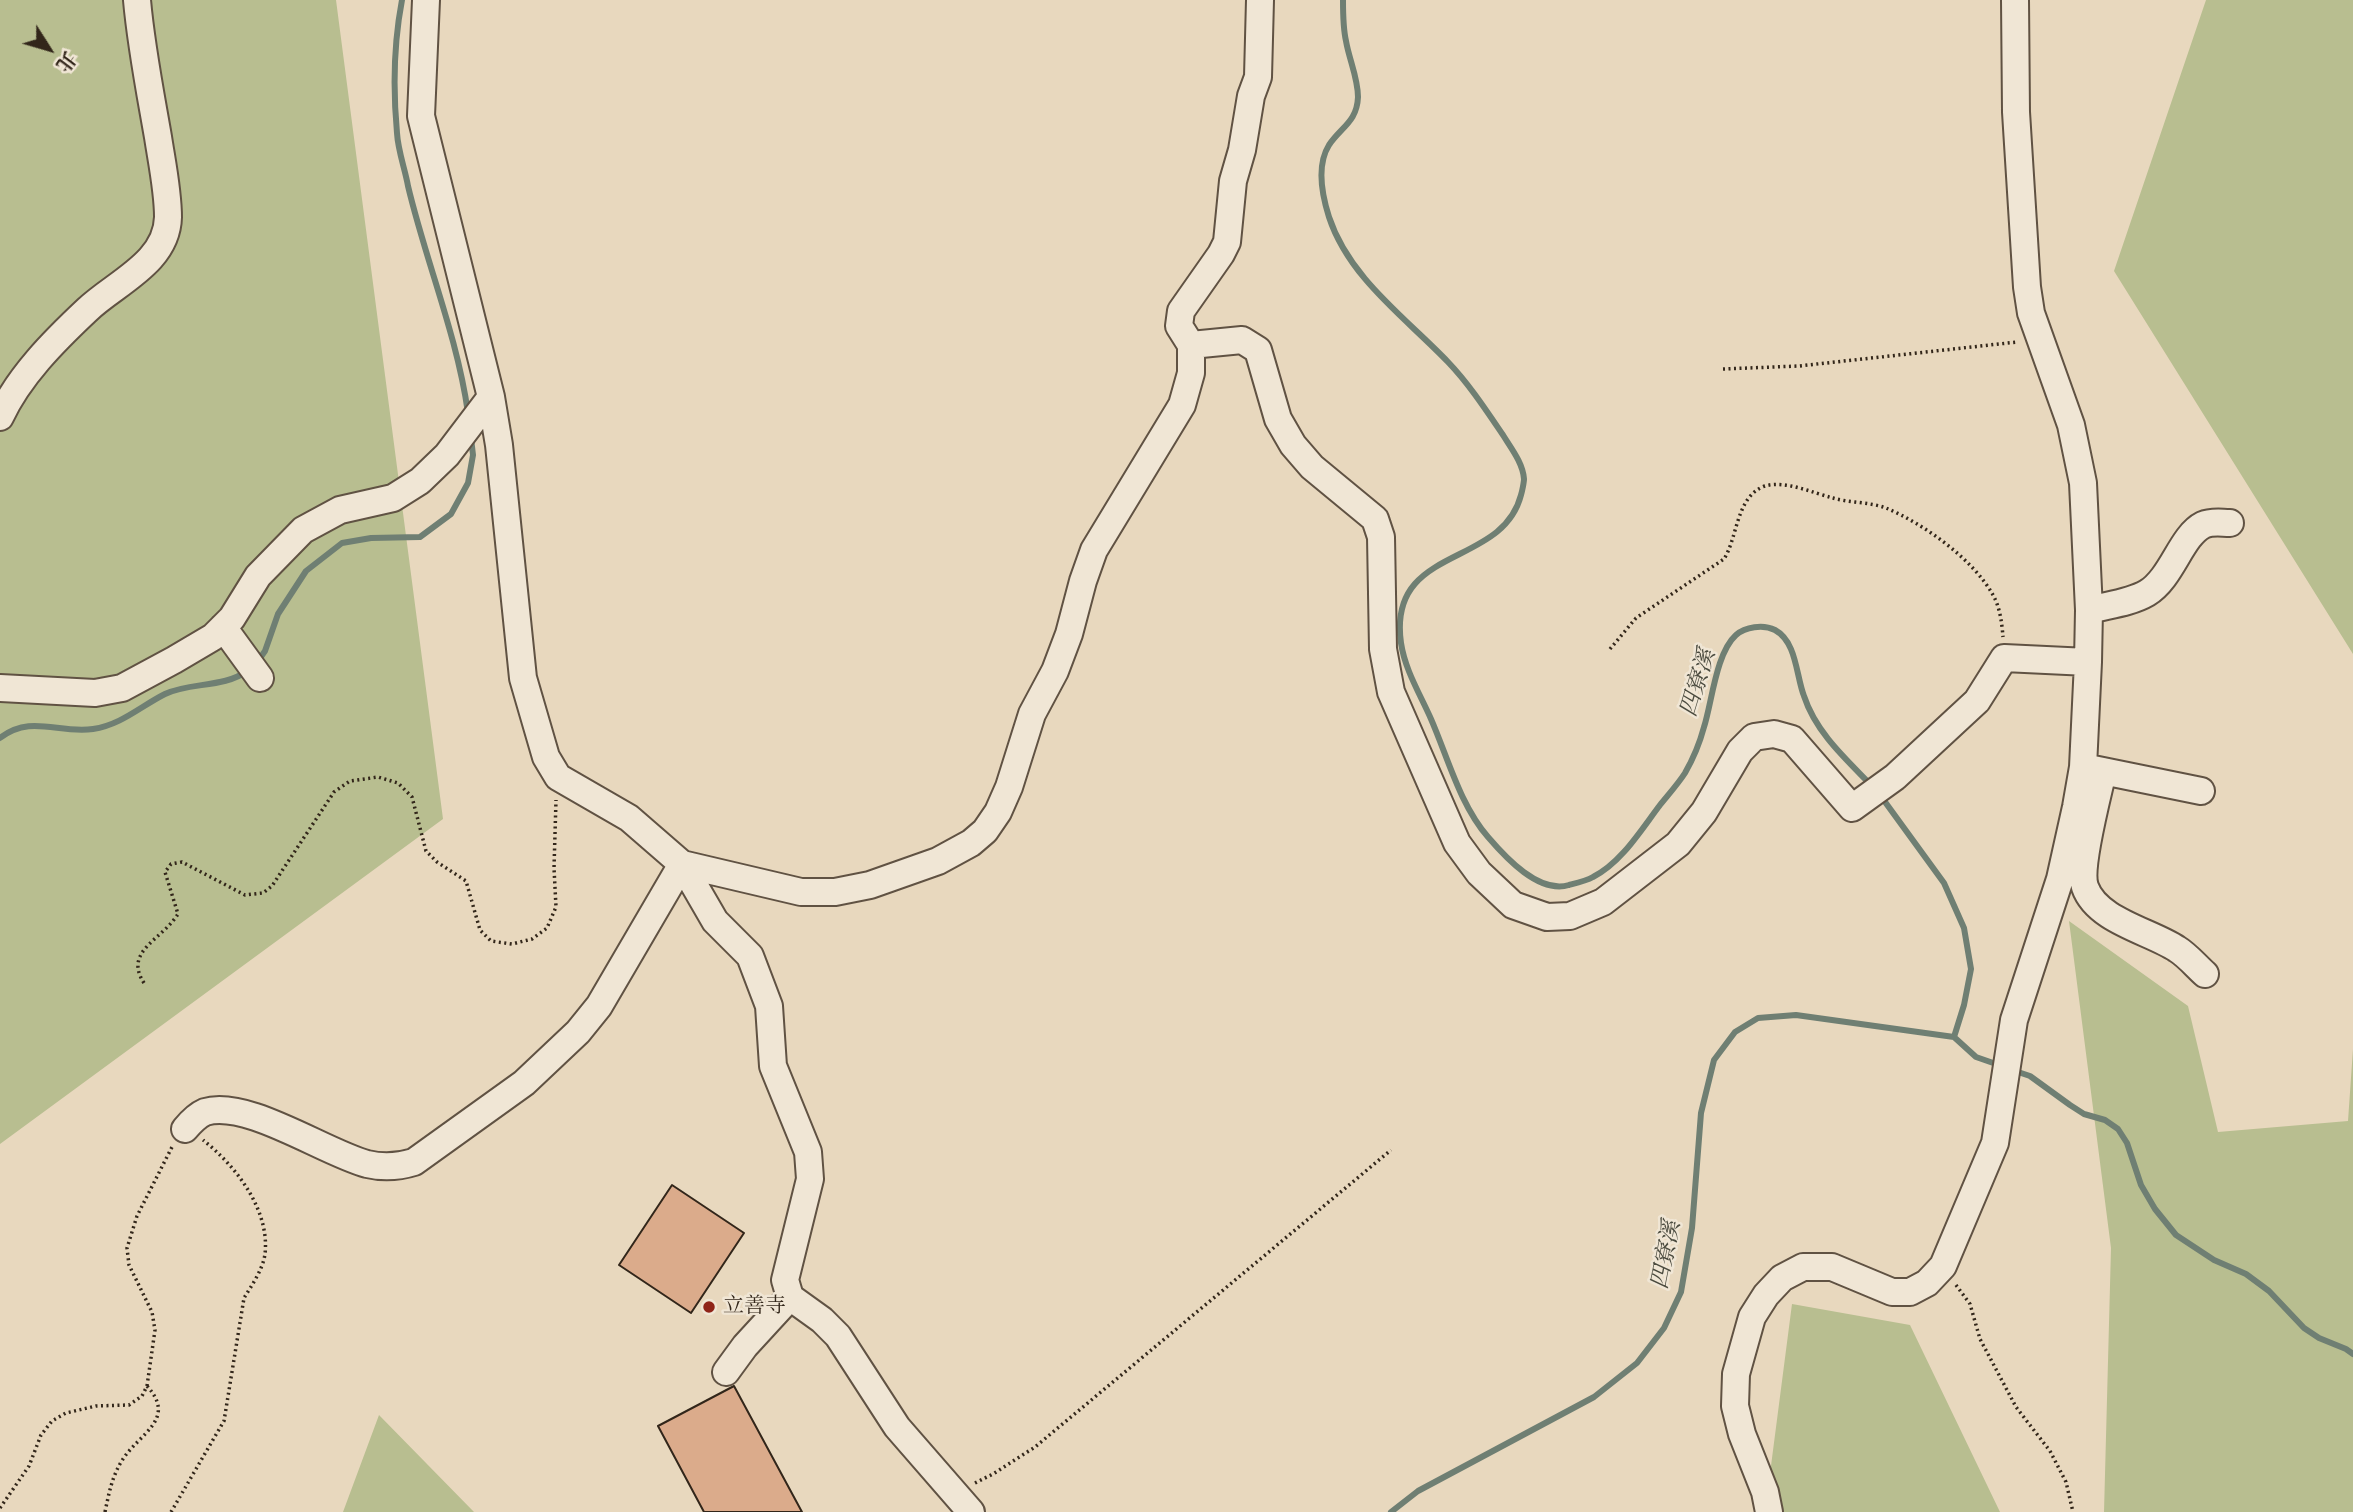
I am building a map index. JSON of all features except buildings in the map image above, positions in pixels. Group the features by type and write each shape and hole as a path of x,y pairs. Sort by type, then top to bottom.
{"street":[{"path":"0,417 29,371 88,308 145,264 163,239 168,218 162,159 140,37 137,0"},
{"path":"426,0 421,116 491,397 499,445 523,678 546,757 558,777 629,818 682,864 715,920 750,956 769,1006 773,1066 808,1152 810,1179 785,1280 790,1297 822,1320 838,1336 897,1427 963,1502"},
{"path":"682,864 801,892 835,892 870,885 938,861 971,843 985,831 998,812 1009,787 1025,732 1055,671 1069,634 1094,550 1182,405 1191,373 1191,345 1179,326 1181,311 1222,254 1227,242 1233,181 1242,150 1251,96 1258,77 1260,0"},
{"path":"2015,0 2016,112 2026,287 2031,313 2071,425 2083,483 2093,769 2084,887 2095,904 2120,922 2178,949 2205,974"},
{"path":"1191,345 1242,340 1258,350 1267,373 1278,419 1293,445 1312,467 1375,519 1381,537 1383,649 1391,692 1457,843 1479,873 1513,905 1547,917 1570,916 1603,902 1678,844 1704,812 1740,751 1754,737 1774,734 1792,740 1852,808 1895,777 1977,701 2004,658 2088,662"},
{"path":"0,688 94,693 122,688 213,637 232,618 258,576 303,530 340,510 393,498 420,481 447,455 491,397"},
{"path":"2089,610 2147,593 2163,580 2200,526 2212,522 2230,523"},
{"path":"223,627 260,678"},
{"path":"2093,769 2201,791"},
{"path":"1769,1512 1765,1492 1742,1434 1735,1406 1736,1374 1752,1317 1766,1295 1782,1278 1803,1267 1832,1267 1892,1292 1910,1292 1927,1283 1942,1266 1995,1143 2014,1020 2093,769"},
{"path":"185,1129 205,1112 228,1111 270,1122 367,1164 395,1168 414,1162 524,1083 578,1032 599,1006 682,864"},
{"path":"726,1372 745,1346 790,1297"}],"path":[{"path":"1723,369 1799,366 2040,339"},
{"path":"1610,649 1636,618 1724,559 1731,547 1742,509 1751,494 1765,486 1779,485 1884,507 1923,527 1968,563 1994,596 2002,624 2004,658"},
{"path":"144,983 137,964 140,953 170,927 178,914 165,872 171,864 182,862 245,895 263,893 272,886 334,792 350,781 377,777 398,783 412,797 426,851 437,863 466,881 480,930 491,941 512,944 532,939 547,928 556,907 554,813 558,777"},
{"path":"0,1508 29,1466 41,1435 52,1421 66,1413 96,1406 129,1405 142,1396 147,1386 155,1330 152,1312 129,1265 127,1248 137,1216 174,1143 185,1129 205,1142 231,1167 254,1199 265,1235 265,1256 244,1298 224,1421 171,1512"},
{"path":"963,1502 993,1474 1035,1447 1391,1150"},
{"path":"1942,1266 1969,1304 1980,1339 2016,1407 2050,1451 2066,1482 2073,1512"},
{"path":"105,1512 111,1483 123,1459 156,1420 160,1406 147,1386"}],"green space":[{"path":"0,0 336,0 443,819 0,1144"},
{"path":"2206,0 2353,0 2353,654 2114,271"},
{"path":"2069,921 2188,1006 2218,1132 2348,1121 2353,1049 2353,1512 2104,1512 2111,1248"},
{"path":"1792,1304 1910,1325 2000,1512 1765,1512"},
{"path":"379,1415 474,1512 343,1512"}],"waterway":[{"path":"402,0 395,66 400,153 415,214 457,355 468,413"},
{"name":"四寮溪","path":"1343,0 1345,36 1358,97 1355,113 1325,153 1321,171 1322,190 1329,217 1338,239 1364,278 1448,362 1470,388 1513,450 1523,473 1521,495 1510,519 1492,535 1428,572 1411,589 1401,611 1401,643 1406,663 1455,781 1478,824 1514,864 1546,884 1569,885 1587,880 1603,871 1630,845 1685,773 1702,733 1724,653 1736,635 1754,627 1775,630 1788,643 1801,688 1816,722 1833,745 1873,787"},
{"path":"258,661 265,651 278,614 306,571 342,543 371,538 420,537 451,514 468,483 473,455 471,438"},
{"path":"0,738 23,727 80,730 103,727 175,690 218,683 247,671"},
{"name":"四寮溪","path":"1391,1512 1418,1491 1594,1397 1637,1363 1664,1328 1681,1292 1692,1228 1701,1113 1714,1060 1735,1032 1758,1018 1796,1015 1954,1037 1971,969 1964,928 1944,883 1880,795"},
{"path":"1954,1037 1976,1057 1999,1065"},
{"path":"2012,1070 2030,1076 2084,1114 2105,1120 2118,1129 2127,1143 2141,1185 2155,1209 2176,1235 2214,1260 2246,1274 2269,1291 2304,1328 2353,1354"}],"place":[{"name":"立善寺","path":"709,1307"}]}
